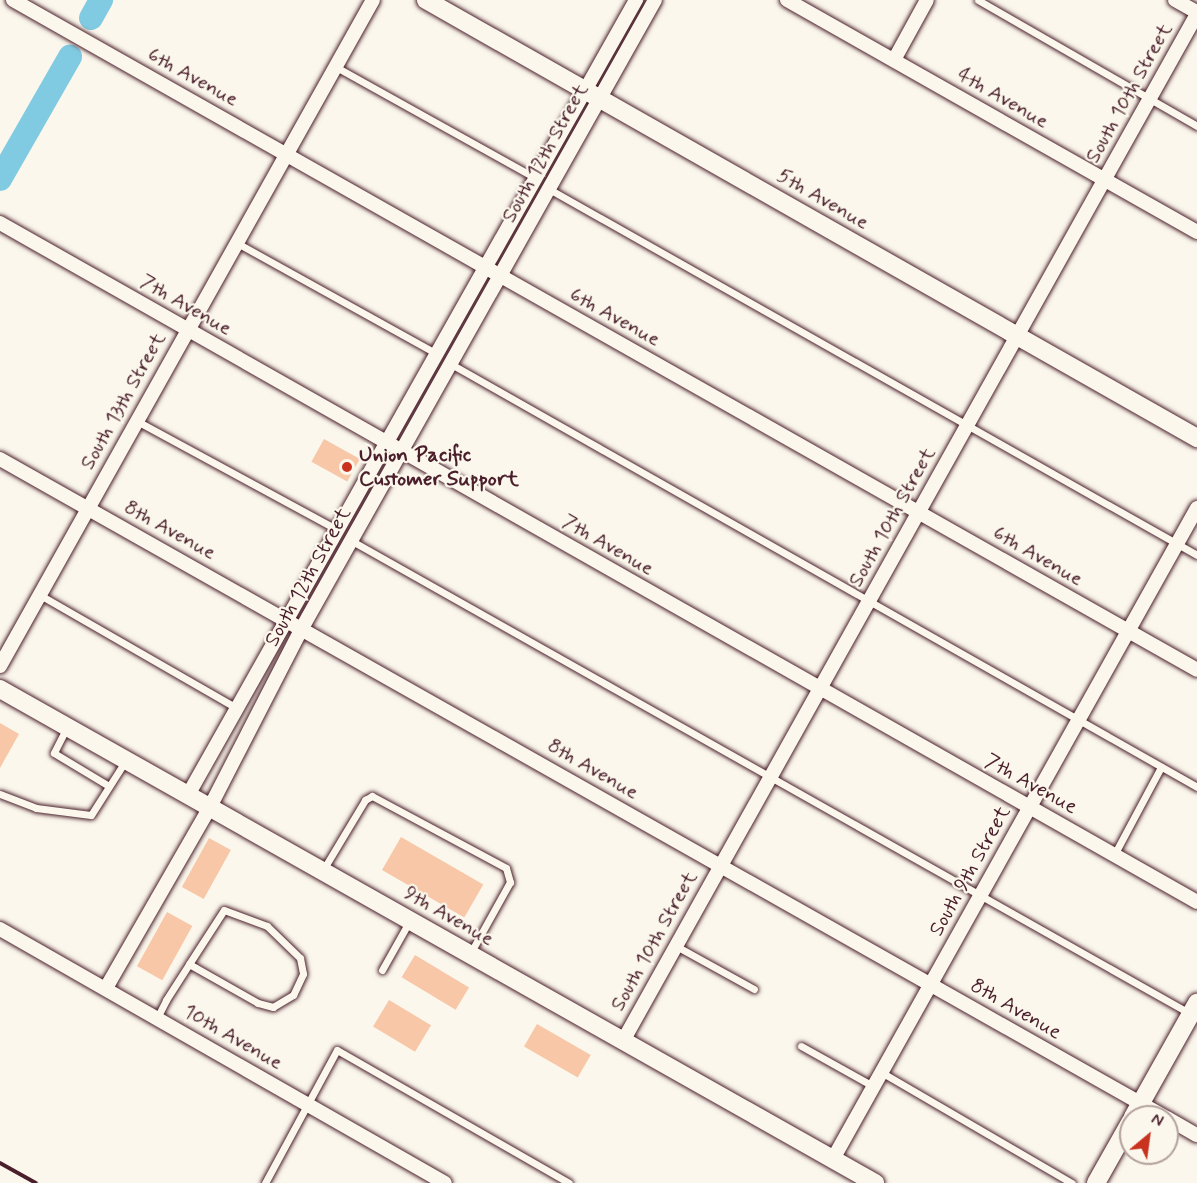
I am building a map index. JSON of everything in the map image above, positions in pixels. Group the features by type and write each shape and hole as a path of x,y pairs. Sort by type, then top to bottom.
{"street":[{"name":"6th Avenue","path":"13,0 1197,670"},
{"name":"South 13th Street","path":"0,666 186,329 373,0"},
{"name":"5th Avenue","path":"426,0 1197,438"},
{"name":"South 12th Street","path":"106,988 210,807 302,628 549,189 636,0"},
{"name":"South 12th Street","path":"188,795 537,179 655,0"},
{"name":"4th Avenue","path":"787,0 1197,232"},
{"path":"894,60 927,0"},
{"path":"1175,0 1197,13"},
{"name":"South 10th Street","path":"623,1041 1197,13"},
{"name":"7th Avenue","path":"0,223 1197,902"},
{"name":"8th Avenue","path":"0,459 931,984 1129,1105"},
{"name":"South 9th Street","path":"833,1159 1197,508"},
{"name":"9th Avenue","path":"0,689 875,1183"},
{"name":"10th Avenue","path":"0,928 445,1183"},
{"path":"1140,1105 1194,1009"},
{"name":"8th Avenue","path":"1179,1125 1197,1135"},
{"path":"1096,1183 1119,1142"}],"lane":[{"path":"978,0 1197,126"},
{"path":"336,67 537,179"},
{"path":"549,189 1197,555"},
{"path":"236,242 437,354"},
{"path":"451,364 868,603 1197,787"},
{"path":"136,420 338,530"},
{"path":"351,541 980,897 1194,1009"},
{"path":"40,596 238,709"},
{"path":"67,727 54,753 109,786"},
{"path":"0,794 36,808 91,815 126,760"},
{"path":"1114,855 1161,767"},
{"path":"323,871 365,800 372,796 506,868 510,882 470,954"},
{"path":"157,1018 189,964 224,910 267,926 300,958 303,974 294,995 273,1007 258,1003 189,964"},
{"path":"382,970 410,920"},
{"path":"676,946 754,989"},
{"path":"801,1046 873,1086"},
{"path":"265,1183 336,1050 569,1183"},
{"path":"880,1072 1072,1183"}],"building":[{"path":"324,439 360,459 347,482 311,462"},
{"path":"0,723 19,734 0,768"},
{"path":"401,837 483,884 464,917 382,870"},
{"path":"209,838 231,850 204,899 182,887"},
{"path":"167,912 192,926 162,980 137,966"},
{"path":"415,955 469,987 456,1010 402,977"},
{"path":"389,1000 431,1025 415,1052 373,1027"},
{"path":"537,1024 591,1055 578,1078 524,1047"}],"waterway":[{"path":"91,18 101,0"},
{"path":"0,179 70,57"}],"railway":[{"path":"0,1163 36,1183"}],"place":[{"name":"Union Pacific Customer Support","path":"347,467"}]}
